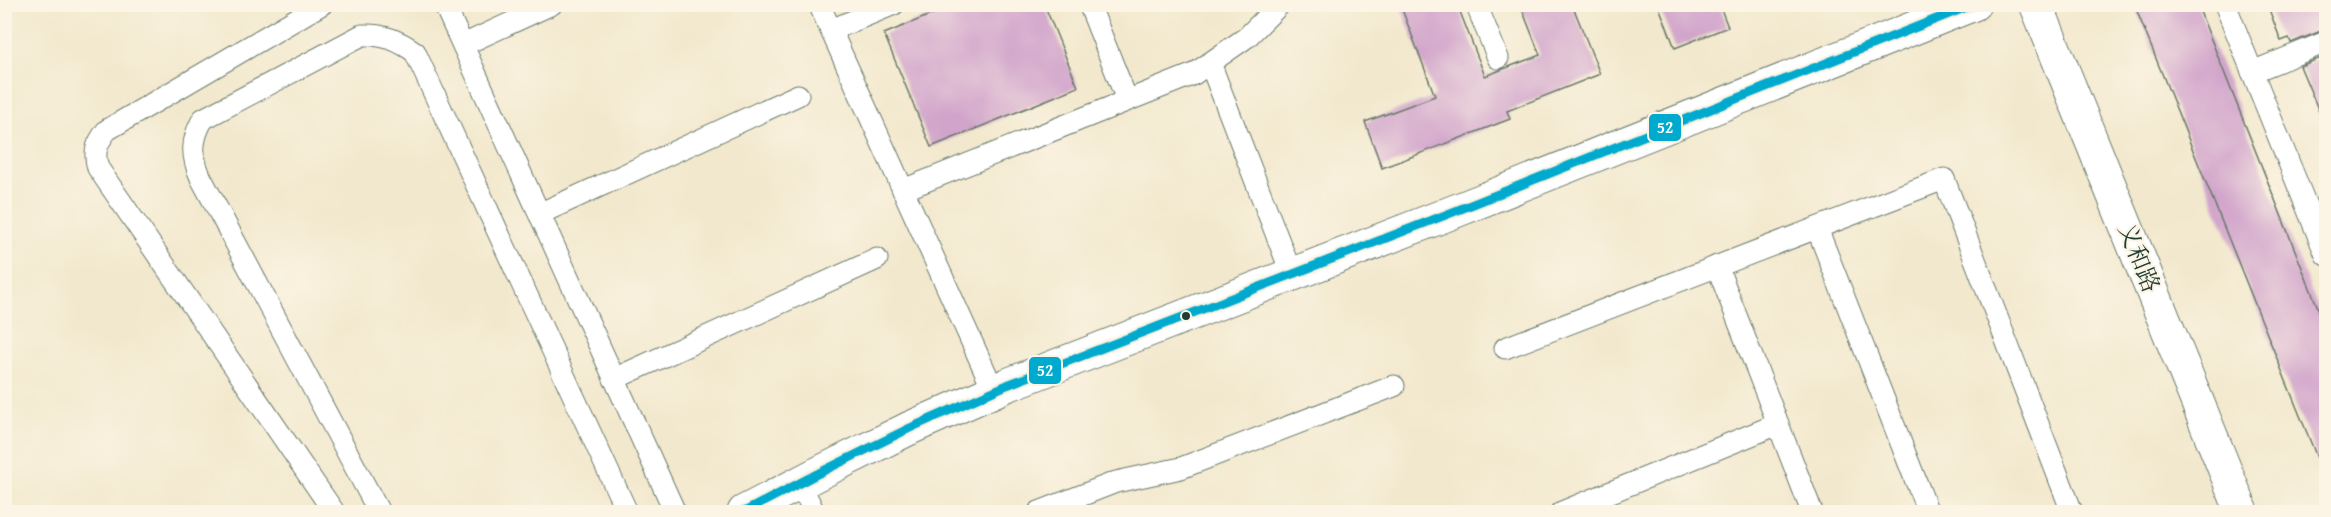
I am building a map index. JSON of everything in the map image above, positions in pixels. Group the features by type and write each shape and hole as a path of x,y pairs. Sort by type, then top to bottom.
{"street":[{"path":"744,513 910,428 994,391 1974,4"},
{"name":"义和路","path":"2036,4 2242,513"}],"lane":[{"path":"322,4 107,130 96,144 95,160 98,168 334,513"},
{"path":"444,4 675,513"},
{"path":"463,45 552,4"},
{"path":"819,4 994,391"},
{"path":"831,30 894,4"},
{"path":"1089,4 1127,100"},
{"path":"903,190 1194,74 1247,37 1280,4"},
{"path":"1476,4 1498,58"},
{"path":"2225,4 2326,255"},
{"path":"379,513 201,178 195,165 193,151 194,140 203,119 362,35 376,34 403,44 415,52 627,513"},
{"path":"2252,72 2326,42"},
{"path":"1210,63 1292,275"},
{"path":"539,214 798,95"},
{"path":"1505,348 1944,178 2072,513"},
{"path":"1817,228 1928,513"},
{"path":"614,379 877,259"},
{"path":"1717,266 1812,513"},
{"path":"1039,513 1116,482 1181,468 1394,386"},
{"path":"1562,513 1778,424"},
{"path":"800,483 814,513"}],"building":[{"path":"957,4 1044,4 1078,87 931,147 884,34"},
{"path":"1400,4 1457,4 1485,76 1540,55 1520,4 1572,4 1600,74 1507,111 1510,119 1382,168 1365,122 1435,96"},
{"path":"1658,4 1719,4 1728,27 1675,48"},
{"path":"2134,4 2197,4 2326,328 2326,480"},
{"path":"2267,4 2326,4 2326,29 2291,43 2289,38 2281,41"},
{"path":"2326,56 2326,128 2300,66"}],"transit line":[{"name":"52","path":"744,512 910,428 1007,385 1448,214 1974,4"}]}
